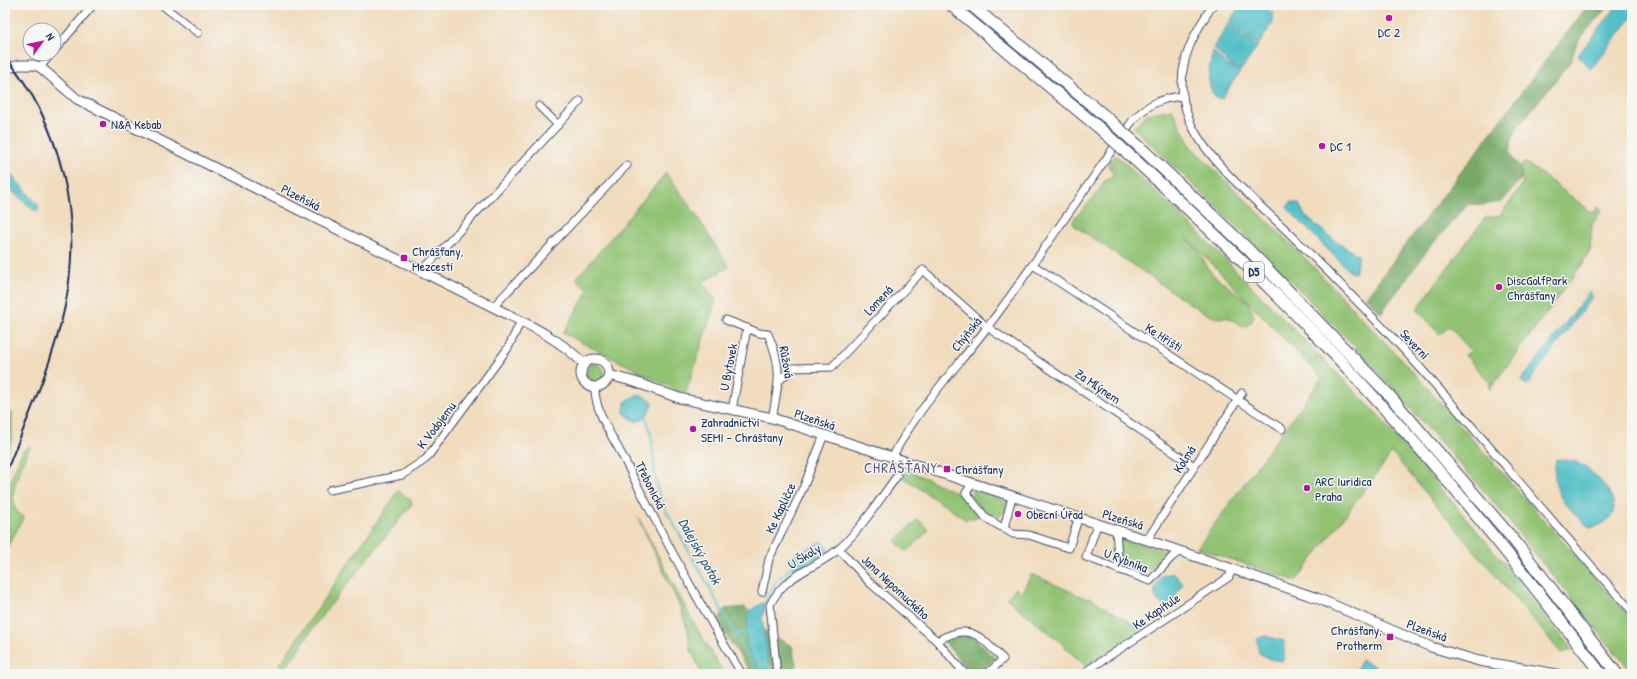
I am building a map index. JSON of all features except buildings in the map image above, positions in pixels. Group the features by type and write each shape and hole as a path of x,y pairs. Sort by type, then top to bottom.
{"highway":[{"name":"D5","path":"951,5 1098,127 1134,159 1242,260 1311,330 1378,402 1501,546 1601,674"},
{"name":"D5","path":"971,5 1106,117 1248,249 1388,394 1513,538 1618,674"}],"main road":[{"path":"5,69 27,65 40,67"},
{"name":"Plzeňská","path":"40,67 77,98 493,306 563,346 584,364"},
{"path":"592,359 601,361 608,367 609,375 603,384 595,387 586,384 583,381 581,372 584,364 592,359"},
{"name":"Plzeňská","path":"609,375 635,382 679,398 772,418 1078,519 1147,540 1317,598 1432,647 1479,661 1556,674"}],"street":[{"path":"62,42 93,5"},
{"path":"162,5 198,33"},
{"name":"Severní","path":"1213,5 1195,33 1186,55 1182,82 1183,96 1189,119 1195,132 1214,158 1340,283 1426,375 1594,570 1632,611"},
{"path":"40,67 44,62"},
{"name":"Chýňská","path":"892,458 912,420 987,327 1033,265 1133,120 1155,102 1183,96"},
{"path":"422,271 580,100"},
{"path":"539,106 558,124"},
{"path":"493,306 627,165"},
{"name":"Ke Hřišti","path":"1033,265 1282,429"},
{"name":"Lomená","path":"780,380 792,368 832,367 922,270 987,327"},
{"path":"726,320 747,328"},
{"name":"K Vodojemu","path":"330,490 402,475 426,459 508,348 521,322"},
{"name":"Za Mlýnem","path":"987,327 1194,466"},
{"name":"Růžová","path":"747,328 768,334 777,361 780,380 772,418"},
{"name":"U Bytovek","path":"732,410 747,328"},
{"name":"Třebonická","path":"595,387 601,412 636,483 702,610 742,674"},
{"name":"Kolmá","path":"1147,540 1242,393"},
{"name":"Ke Kapličce","path":"762,592 769,560 804,486 824,435"},
{"name":"U Školy","path":"777,674 770,606 772,601 791,578 839,549 897,476"},
{"path":"972,484 966,493 986,518 1014,534 1029,535 1068,548 1078,519"},
{"path":"1004,528 1012,497"},
{"name":"U Rybníka","path":"1097,524 1086,557 1150,582 1171,558 1180,551"},
{"path":"1116,530 1120,570"},
{"name":"Jana Nepomuckého","path":"839,549 869,582 937,641 965,674"},
{"name":"Ke Kapitule","path":"1088,670 1229,577 1232,569"},
{"path":"937,641 954,632 977,634 1003,659 987,674"}],"green space":[{"path":"1588,5 1609,5 1577,42 1571,61 1517,128 1512,139 1510,152 1513,160 1520,166 1520,180 1502,202 1467,205 1429,248 1381,313 1366,297"},
{"path":"1172,109 1191,147 1303,256 1412,371 1632,620 1632,672 1491,499 1361,353 1264,253 1134,128 1147,114"},
{"path":"1116,155 1184,218 1378,415 1504,563 1572,650 1561,653 1392,453 1296,581 1197,548 1322,378 1248,301 1254,316 1252,321 1245,327 1226,317 1218,318 1211,316 1198,309 1075,226 1073,222 1076,216 1091,201 1106,180 1114,176 1108,165","holes":["1185,236 1247,300 1212,274 1198,251"]},
{"name":"DiscGolfPark Chrášťany","path":"1525,162 1593,213 1598,207 1602,210 1592,225 1590,250 1581,266 1489,389 1490,383 1465,355 1471,351 1449,326 1440,335 1417,309 1485,218 1500,215 1523,184 1520,168"},
{"path":"666,173 691,207 729,267 702,282 716,300 686,393 678,391 563,333 588,291 576,279"},
{"path":"595,364 602,366 604,373 602,380 595,382 588,380 586,373 588,366"},
{"path":"12,412 12,440 5,458 5,431"},
{"path":"30,446 15,484 14,494 14,504 17,511 24,517 5,551 5,495 22,451"},
{"path":"910,471 966,497 980,516 966,520 901,476"},
{"path":"973,489 1008,501 1006,511 998,517 987,513 971,498"},
{"path":"398,491 411,500 412,504 320,618 282,674 273,674"},
{"path":"638,517 693,622 724,674 702,674 691,650 688,631 680,607"},
{"path":"918,519 929,530 906,552 895,541"},
{"path":"1120,538 1166,551 1168,557 1150,570 1122,559 1118,552"},
{"path":"1032,574 1087,599 1089,597 1143,630 1091,664 1085,666 1057,639 1006,598 1016,588 1021,593"},
{"path":"745,607 764,631 792,646 798,674 752,674 717,622 725,609"},
{"path":"970,635 995,658 978,674 970,674 943,640"}],"water":[{"path":"1240,5 1259,5 1273,13 1273,23 1259,44 1245,37 1229,23"},
{"path":"1618,5 1632,5 1632,17 1591,69 1578,55"},
{"path":"1228,24 1242,37 1258,46 1241,70 1229,64 1214,48"},
{"path":"1213,51 1227,65 1240,71 1222,98 1217,99 1213,94 1209,82 1209,70"},
{"path":"5,164 16,180 38,205 38,210 34,210 5,185"},
{"path":"1291,202 1299,204 1305,216 1334,240 1359,256 1355,273 1350,272 1287,208"},
{"path":"1590,291 1592,297 1527,385 1521,381"},
{"path":"638,394 651,400 653,403 646,417 636,422 624,413 625,402"},
{"path":"1556,459 1578,463 1606,487 1614,507 1612,515 1604,523 1590,528 1567,506 1555,481"},
{"path":"822,541 829,551 795,571 789,558"},
{"path":"1174,573 1183,584 1176,594 1175,606 1164,606 1155,596 1155,589 1161,576"},
{"path":"762,603 765,608 762,617 769,667 761,669 750,656 746,643 746,636 749,611"},
{"path":"1265,636 1284,641 1284,659 1282,661 1270,659 1259,653 1257,639"},
{"path":"1361,660 1393,674 1355,674"}],"waterway":[{"name":"Dalejský potok","path":"646,417 651,434 657,489 667,512 756,671 772,674"},
{"path":"763,606 776,581 793,566"},
{"path":"733,632 748,634"},
{"path":"768,665 773,674"}],"railway":[{"path":"5,56 25,83 41,112 54,143 63,174 69,207 71,240 70,273 65,306 54,349 5,475"}],"place":[{"name":"DC 2","path":"1389,18"},
{"name":"N&A Kebab","path":"103,124"},
{"name":"DC 1","path":"1322,146"},
{"name":"Chrášťany, Mezcestí","path":"404,258"},
{"name":"DiscGolfPark Chrášťany","path":"1499,287"},
{"name":"Zahradnictví SEMI - Chráštany","path":"693,429"},
{"name":"Chrášťany","path":"947,469"},
{"name":"ARC Iuridica Praha","path":"1307,488"},
{"name":"Obecní Úřad","path":"1018,514"},
{"name":"Chrášťany, Protherm","path":"1390,637"}],"district":[{"name":"CHRÁŠŤANY","path":"901,468"}]}
